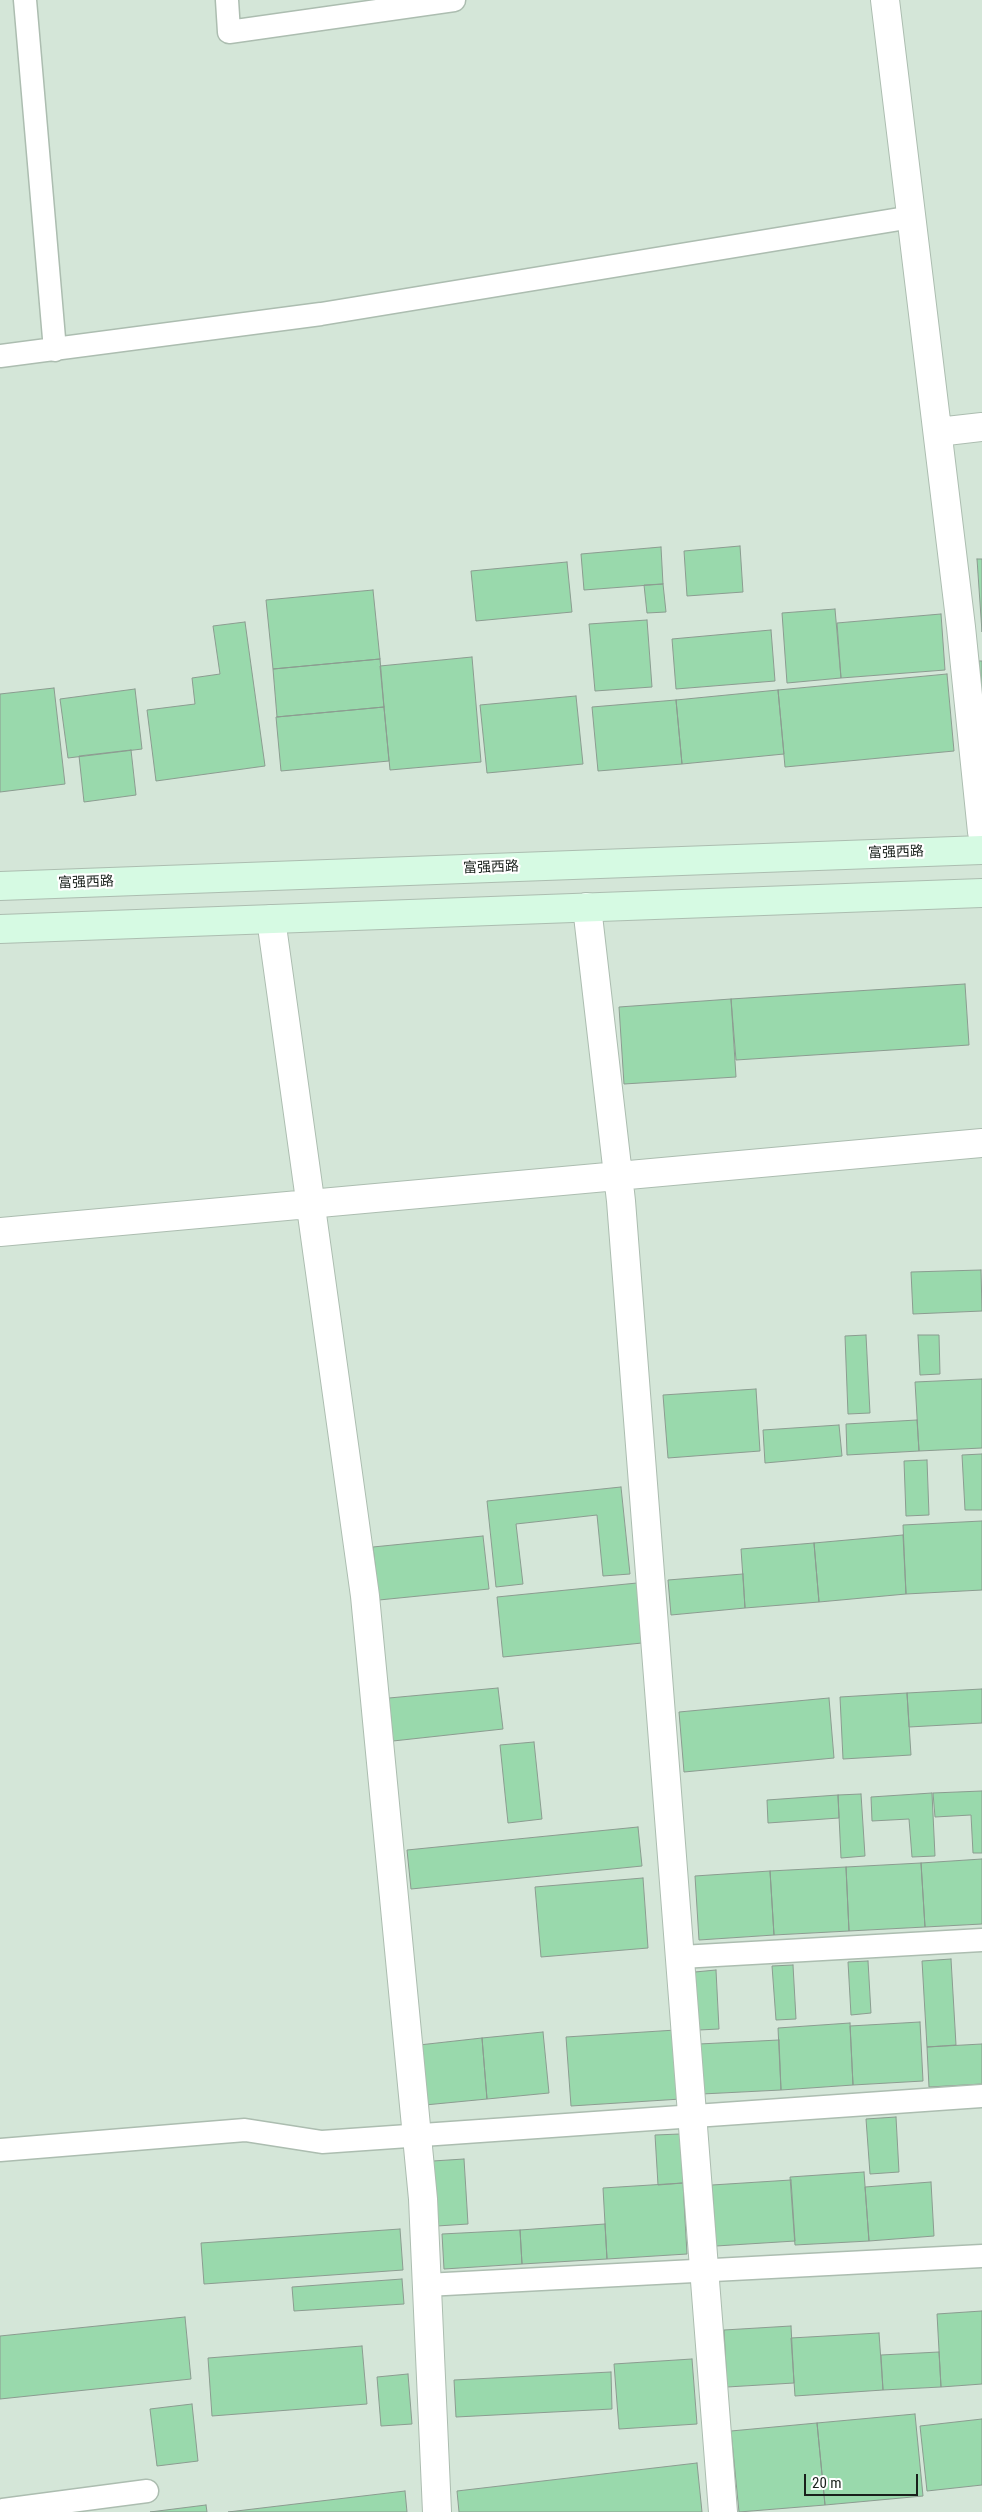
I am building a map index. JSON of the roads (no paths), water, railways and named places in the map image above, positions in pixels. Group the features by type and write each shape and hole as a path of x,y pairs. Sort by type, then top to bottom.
{"main road":[{"name":"富强西路","path":"0,886 982,850"},
{"path":"0,929 982,893"}],"street":[{"path":"886,0 962,628 982,832"},
{"path":"938,432 982,427"},
{"path":"587,907 618,1176 724,2512"},
{"path":"271,919 365,1596 423,2199 437,2512"},
{"path":"0,1232 982,1143"}],"lane":[{"path":"25,0 55,350"},
{"path":"227,0 229,32 454,0"},
{"path":"0,356 321,314 912,218"},
{"path":"681,1957 982,1940"},
{"path":"0,2150 245,2130 322,2142 982,2096"},
{"path":"426,2284 982,2256"},
{"path":"3,2512 3,2510 147,2491"}]}
